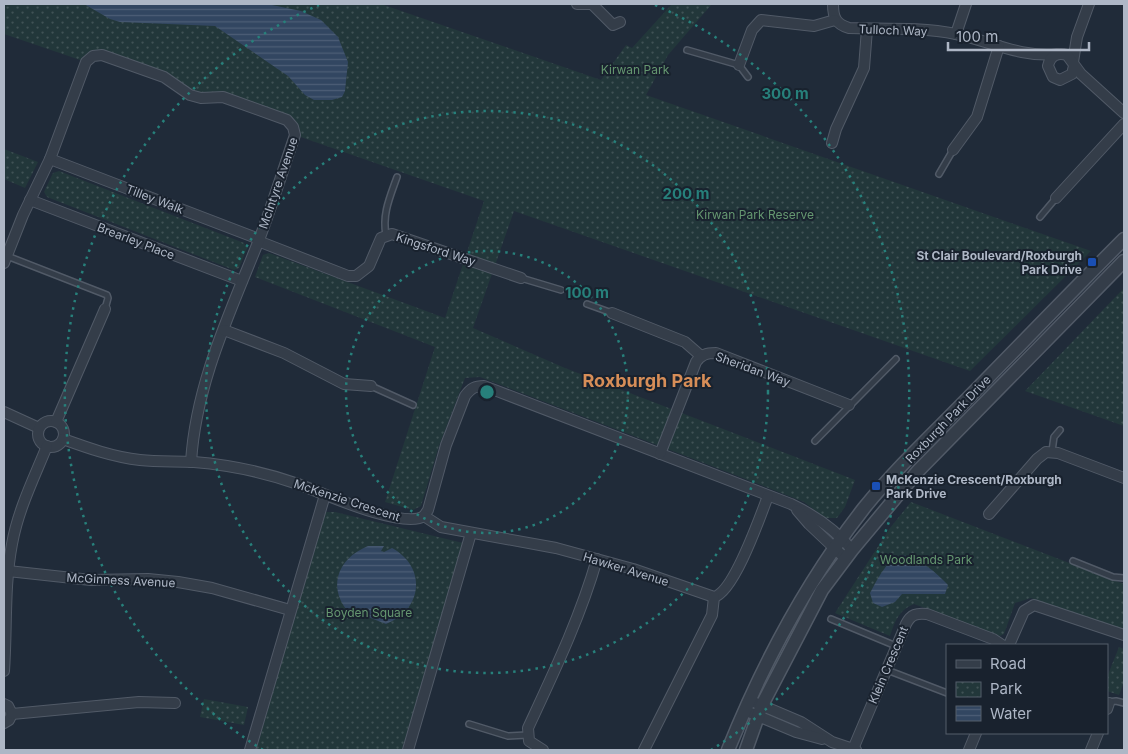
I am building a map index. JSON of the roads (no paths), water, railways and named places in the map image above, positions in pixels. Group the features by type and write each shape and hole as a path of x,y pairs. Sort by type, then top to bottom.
{"street":[{"path":"577,4 592,4 613,25 620,22"},
{"path":"739,65 752,30 761,20 814,26 835,20 833,4"},
{"path":"956,34 966,4"},
{"path":"1065,80 1072,74 1077,37 1089,4"},
{"name":"Tulloch Way","path":"835,20 840,25 849,28 956,34 1028,54 1058,54"},
{"path":"832,143 836,129 864,68 867,29"},
{"path":"1077,37 1048,62 1048,70 1053,77 1090,84"},
{"path":"953,150 977,118 999,46"},
{"name":"Tulloch Way","path":"1028,54 1048,70"},
{"path":"1058,54 1067,56 1090,84 1124,113"},
{"name":"McIntyre Avenue","path":"5,260 30,200 50,159 86,62 93,56 102,55 164,77 190,95 200,98 223,97 287,120 293,127 296,135 259,240 200,395 191,462"},
{"path":"1056,198 1124,124"},
{"name":"Tilley Walk","path":"50,159 259,240"},
{"name":"Brearley Place","path":"30,200 242,282"},
{"name":"Kingsford Way","path":"259,240 348,276 356,276 369,266 377,243 386,235 399,236 521,278"},
{"name":"Roxburgh Park Drive","path":"728,750 746,705 776,642 807,589 842,538 878,492 1124,239"},
{"name":"Roxburgh Park Drive","path":"746,750 760,710 822,590 849,555 917,472 1124,261"},
{"path":"56,422 105,309"},
{"path":"612,313 685,342 700,356"},
{"path":"224,330 284,353 344,384 371,386"},
{"name":"Sheridan Way","path":"660,454 700,356 716,354 849,405"},
{"path":"424,516 446,445 465,396 470,389 476,386 484,386 791,504 805,511 842,538 849,555"},
{"path":"4,412 39,428"},
{"path":"46,422 56,422 63,428 63,439 57,445 47,446 40,440 39,428 46,422"},
{"name":"McKenzie Crescent","path":"63,439 115,456 247,469 411,521 424,516"},
{"path":"4,671 8,571 16,527 47,446"},
{"path":"989,514 1041,454 1052,451 1124,478"},
{"path":"250,750 325,495"},
{"path":"644,750 712,615 714,597 725,591 747,548 768,496"},
{"path":"791,504 834,549 849,555"},
{"name":"Hawker Avenue","path":"424,516 441,527 556,548 597,559 714,597"},
{"path":"408,750 471,533"},
{"path":"543,750 528,741 527,735 572,634 586,598 597,559"},
{"name":"McGinness Avenue","path":"8,571 91,580 178,582 212,588 290,610"},
{"path":"1009,644 1024,611 1034,605 1124,635"},
{"name":"Klein Crescent","path":"854,750 908,619 921,613 993,639 1000,644"},
{"path":"12,714 139,702 175,703"},
{"path":"4,704 10,709 12,714"},
{"path":"746,705 801,722 832,742 854,750"},
{"path":"4,723 9,720 12,714"},
{"path":"969,750 976,734"},
{"path":"1091,750 1098,734"}],"lane":[{"path":"687,50 739,65 748,77"},
{"path":"938,174 953,150"},
{"path":"386,235 385,212 397,177"},
{"path":"1040,217 1056,198"},
{"path":"5,260 106,296 108,298 105,309"},
{"path":"521,278 561,290"},
{"path":"587,304 612,313"},
{"path":"814,441 896,359"},
{"path":"371,386 413,404"},
{"path":"1052,451 1054,437 1060,430"},
{"path":"1073,561 1113,576 1124,578"},
{"path":"831,618 896,646"},
{"path":"886,670 946,693"},
{"path":"1108,704 1116,701 1124,703"},
{"path":"469,724 508,736 527,735"}],"water":[{"path":"84,4 267,4 301,11 321,20 338,37 348,62 345,91 342,97 332,100 314,100 305,95 288,76 215,26 120,22 110,19"},
{"path":"368,546 384,546 381,551 384,552 392,548 403,556 411,566 415,577 416,588 413,599 407,609 386,624 368,617 352,616 339,596 338,576 342,567 348,559"},
{"path":"903,555 922,563 938,575 948,585 945,594 902,594 895,602 882,607 873,603 870,593 880,576 892,560"}],"place":[{"name":"St Clair Boulevard/Roxburgh Park Drive","path":"1092,262"},
{"name":"McKenzie Crescent/Roxburgh Park Drive","path":"876,486"}],"district":[{"name":"Roxburgh Park","path":"647,380"}],"park label":[{"name":"Kirwan Park","path":"635,69"},
{"name":"Kirwan Park Reserve","path":"755,214"},
{"name":"Woodlands Park","path":"926,559"},
{"name":"Boyden Square","path":"369,612"}]}
